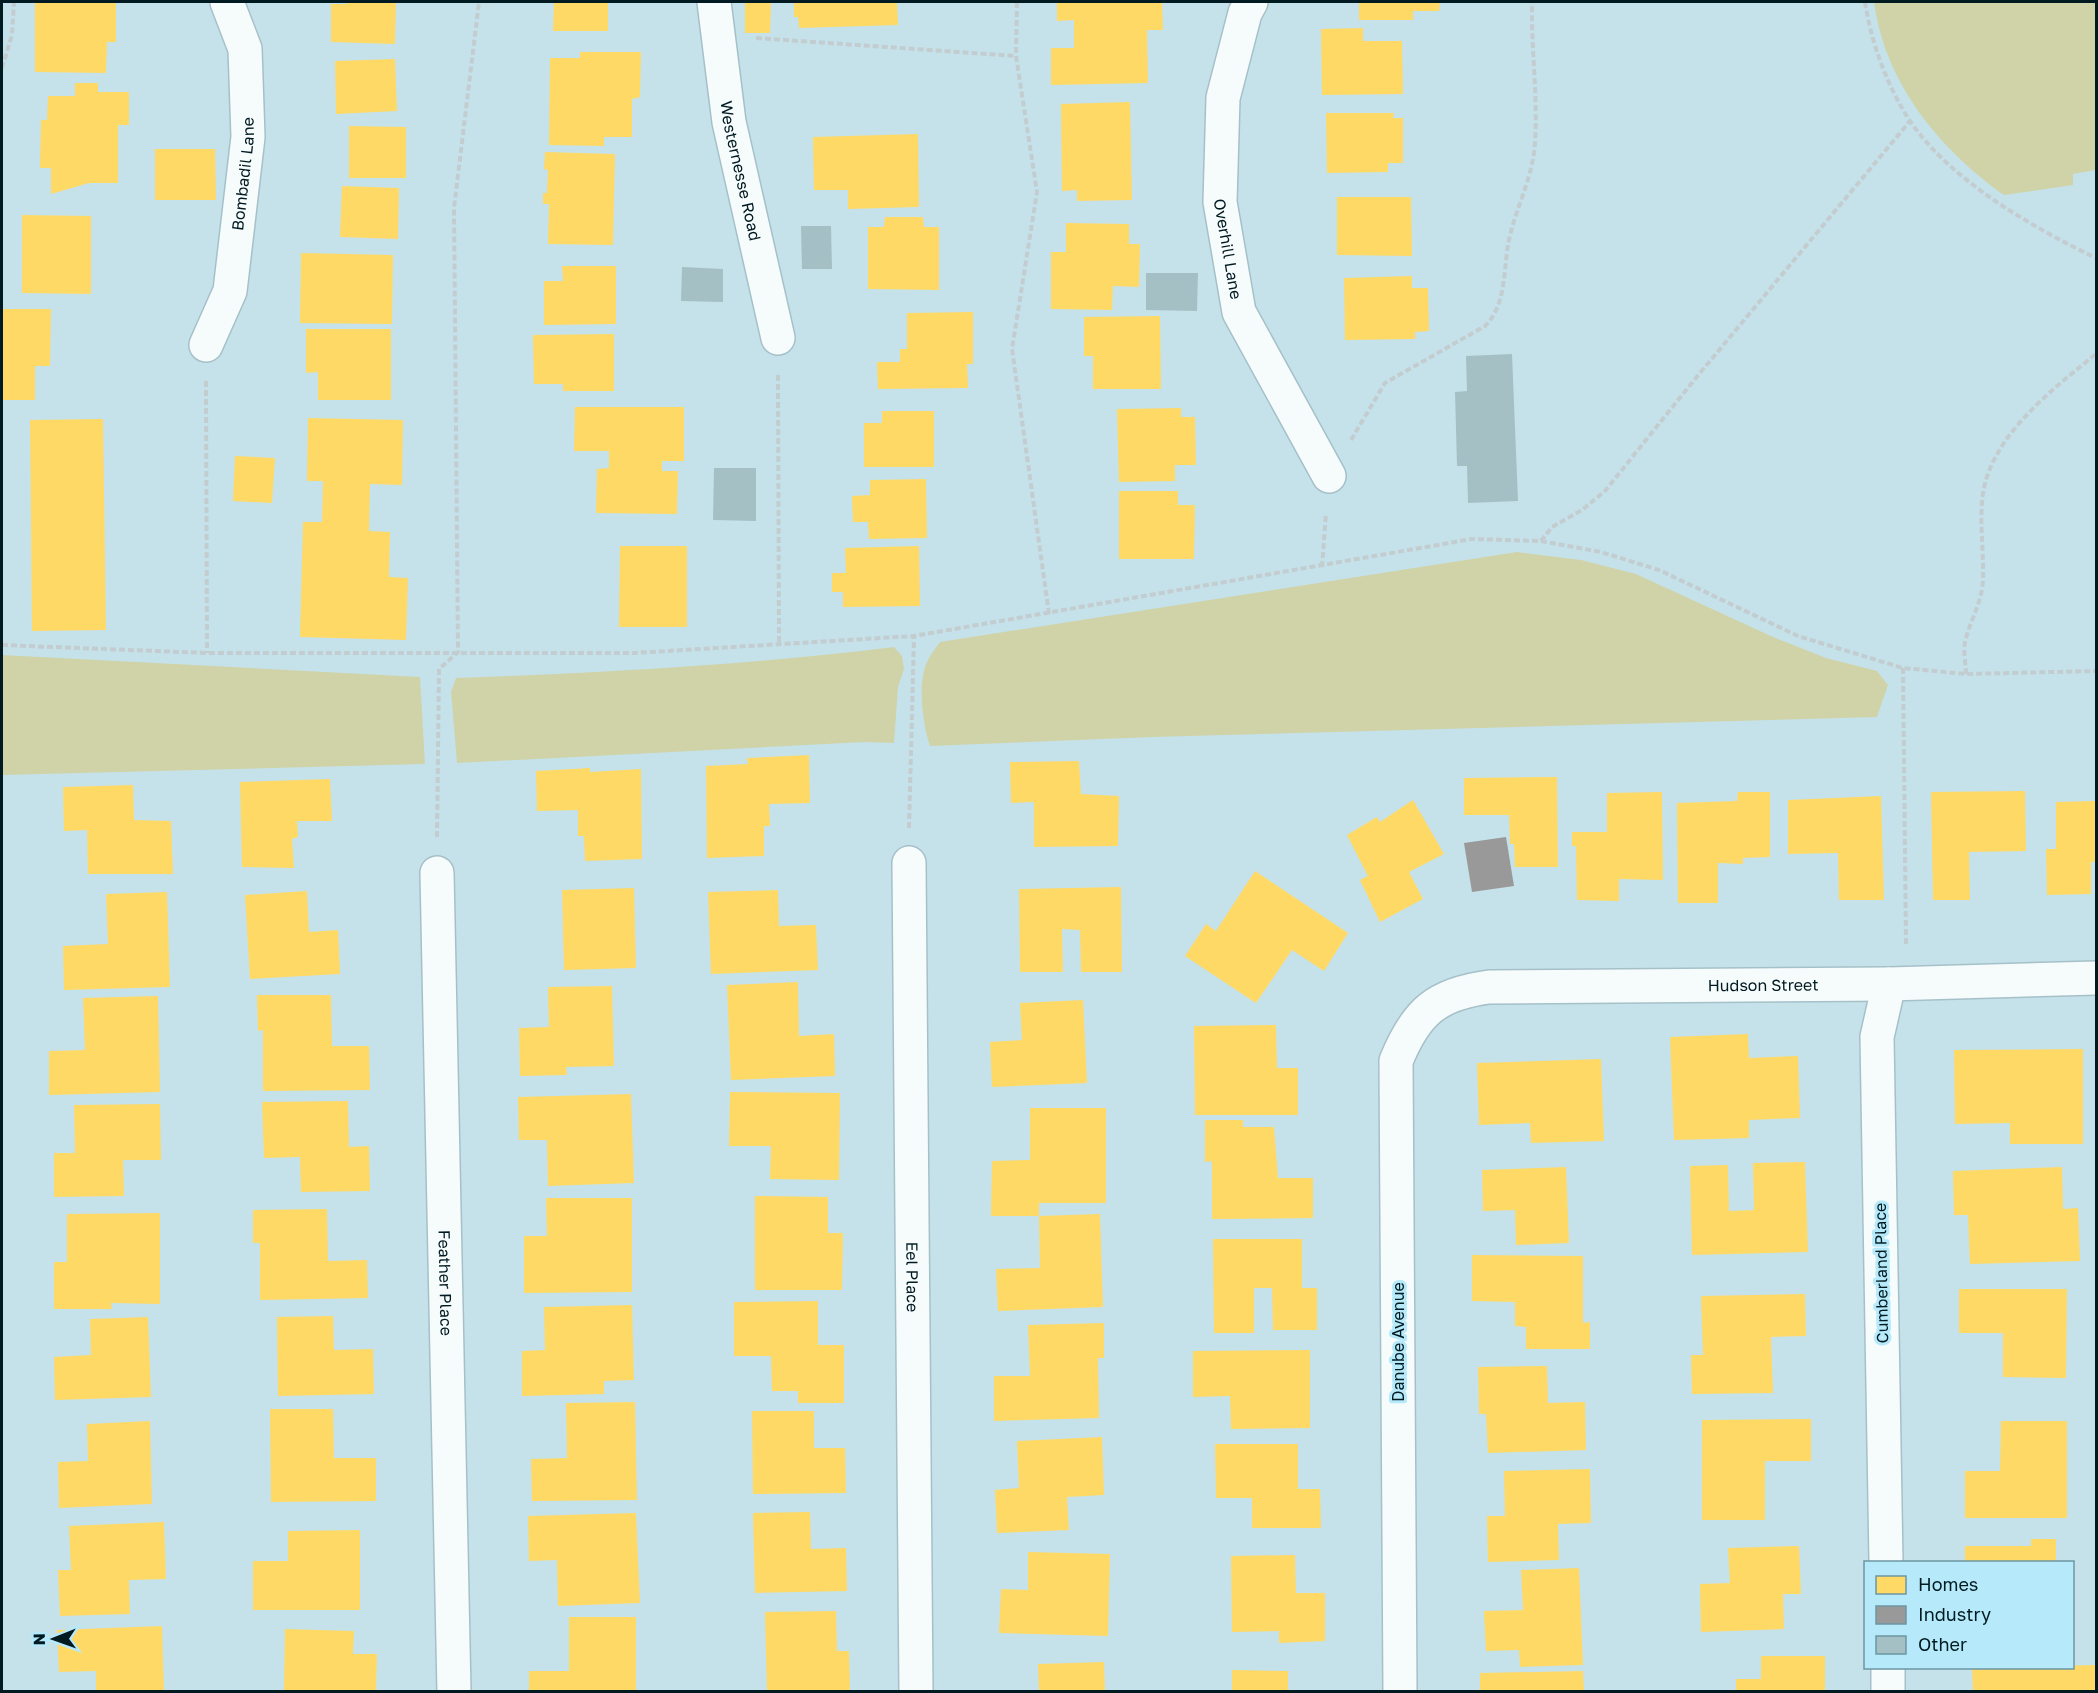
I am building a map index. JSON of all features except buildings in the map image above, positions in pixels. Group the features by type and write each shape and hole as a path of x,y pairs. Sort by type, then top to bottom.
{"street":[{"name":"Bombadil Lane","path":"206,345 230,291 248,137 245,49 227,2"},
{"name":"Westernesse Road","path":"714,2 729,122 778,338"},
{"name":"Overhill Lane","path":"1251,2 1245,13 1223,98 1220,202 1239,312 1329,476"},
{"name":"Eel Place","path":"909,863 916,1692"},
{"name":"Feather Place","path":"437,873 454,1692"},
{"name":"Hudson Street","path":"1432,1005 1463,990 1489,987 1889,984 2097,978"},
{"name":"Cumberland Place","path":"1886,1561 1877,1037 1889,984"},
{"name":"Danube Avenue","path":"1400,1692 1396,1061 1406,1036 1421,1015 1432,1005"},
{"path":"1888,1669 1888,1692"}],"path":[{"path":"2,68 12,35 14,2"},
{"path":"437,873 439,669 458,651 454,208 478,2"},
{"path":"1017,2 1016,56 1037,192 1012,349 1049,614"},
{"path":"1322,567 1329,476 1385,383 1485,326 1493,319 1499,305 1509,241 1531,169 1535,144 1532,2"},
{"path":"1865,2 1885,73 1910,121 1946,160 1983,192 2040,231 2097,258"},
{"path":"717,35 1016,56"},
{"path":"1541,541 1552,527 1582,510 1605,491 1702,369 1910,121"},
{"path":"778,338 779,644"},
{"path":"206,345 207,653"},
{"path":"1966,674 1965,643 1980,599 1983,579 1981,513 1983,491 1997,453 2039,402 2097,354"},
{"path":"2,645 207,653 634,652 914,636 1322,567 1472,539 1541,541 1601,552 1659,570 1798,636 1903,668 1966,674 2097,671"},
{"path":"909,863 914,636"},
{"path":"1889,984 1906,951 1903,668"}],"green space":[{"path":"1874,2 2096,2 2096,170 2073,174 2073,185 2004,195 1980,177 1937,135 1903,87 1880,32"},
{"path":"1517,552 1581,560 1636,574 1773,637 1826,658 1877,671 1888,685 1877,717 1152,737 930,746 923,716 922,681 927,662 940,642"},
{"path":"894,647 902,656 904,669 898,687 894,743 865,742 457,763 451,692 456,678 675,667 785,659"},
{"path":"2,655 420,677 425,764 2,775"}]}
